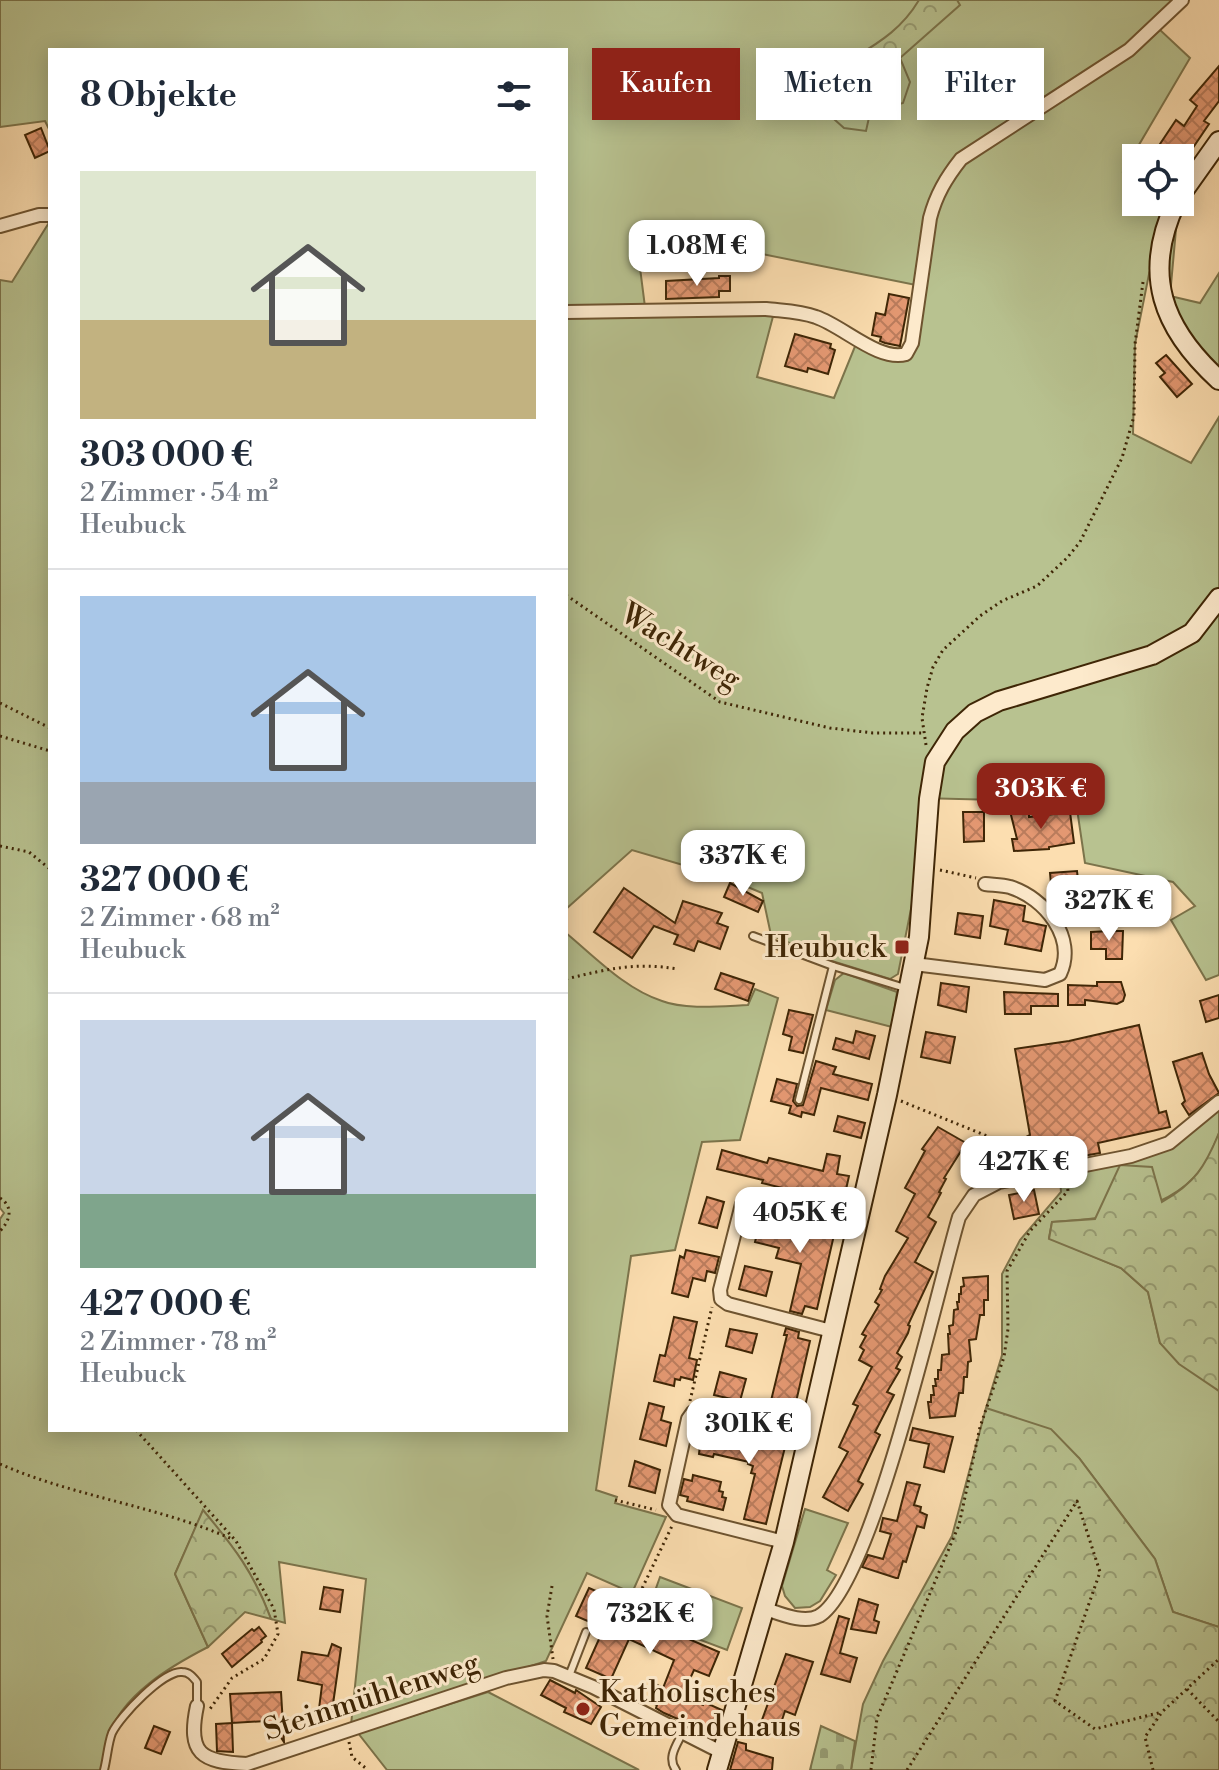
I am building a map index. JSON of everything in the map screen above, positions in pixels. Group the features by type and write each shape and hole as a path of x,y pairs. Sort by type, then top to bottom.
{"street":[{"path":"568,312 766,309 795,312 840,327 885,354 897,357 906,354 912,343 930,218 935,198 946,178 961,159 1129,50 1182,0"},
{"path":"1194,176 1219,141"},
{"path":"0,226 48,215"},
{"path":"1171,216 1161,242 1158,276 1162,296 1177,332 1196,359 1219,380"},
{"path":"719,1761 784,1542 859,1225 910,989 935,762 955,731 975,713 999,701 1152,655 1192,633 1219,598"},
{"path":"914,964 1045,980 1060,974 1066,960 1063,939 1053,917 1037,901 1010,887 985,884"},
{"path":"766,1609 795,1618 811,1619 820,1615 851,1571 887,1479 959,1217 974,1195 999,1182 1131,1156 1169,1143 1219,1102"},
{"path":"835,1332 728,1304 721,1299 720,1290 742,1204 751,1198 859,1225"},
{"path":"784,1542 674,1512 669,1505 688,1419 693,1412 701,1410 809,1435"},
{"name":"Steinmühlenweg","path":"193,1725 194,1743 203,1757 218,1763 247,1764 506,1678 544,1670 569,1676 683,1733 719,1761"},
{"path":"193,1725 197,1706"}],"lane":[{"path":"753,936 833,966 910,989"},
{"path":"799,1100 833,966"},
{"path":"569,1676 586,1632"},
{"path":"104,1770 112,1732 141,1697 169,1675 180,1671 191,1674 197,1682 197,1706"},
{"path":"676,1770 672,1755 683,1733"}],"path":[{"path":"935,762 922,733 922,718 933,667 943,650 980,616 1002,601 1037,586 1055,571 1080,542 1122,458 1134,416 1135,344 1145,275"},
{"name":"Wachtweg","path":"568,596 720,702 830,728 873,733 922,733"},
{"path":"0,703 48,727"},
{"path":"0,736 48,750"},
{"path":"0,846 29,852 48,867"},
{"path":"925,867 972,876 985,884"},
{"path":"568,979 648,964 678,969"},
{"path":"887,1095 987,1136 977,1169 984,1188"},
{"path":"871,1770 877,1718 959,1525 980,1427 1004,1357 1008,1329 1007,1271 1030,1231 1068,1191 1065,1170"},
{"path":"0,1198 10,1213 9,1222 0,1231"},
{"path":"693,1412 690,1402 712,1307 721,1299"},
{"path":"138,1432 236,1541 274,1609 278,1634 264,1659 232,1678 200,1721 193,1725"},
{"path":"0,1464 39,1481 202,1525 236,1541"},
{"path":"615,1500 674,1512 637,1599"},
{"path":"907,1770 1077,1501 1100,1572 1055,1701 1095,1729 1162,1712"},
{"path":"552,1586 547,1616 554,1671"},
{"path":"1153,1770 1145,1737 1162,1712 1219,1659"},
{"path":"1187,1689 1219,1722"},
{"path":"351,1731 349,1745 352,1757 368,1770"}],"green space":[{"path":"0,0 1182,0 1160,30 1190,58 1139,144 1122,144 1122,216 1177,216 1170,296 1200,303 1219,273 1219,380 1177,332 1149,274 1135,344 1133,434 1191,463 1219,417 1219,975 1206,980 1171,920 1195,906 1173,882 1085,863 1076,802 920,798 916,884 898,974 890,979 832,961 771,935 762,893 724,877 632,850 568,907 568,48 48,48 48,127 45,121 0,127","holes":["762,254 921,286 906,354 858,339 834,398 757,377 776,305 645,307 640,268 675,255"]},
{"path":"919,0 957,0 960,5 901,57 901,48 869,48 906,18"},
{"path":"901,60 910,82 901,104"},
{"path":"835,120 868,120 866,131 844,128"},
{"path":"48,224 48,1432 568,1432 568,935 623,981 648,996 671,1004 716,1007 748,1005 755,989 778,998 740,1140 702,1142 675,1250 631,1256 596,1490 617,1497 615,1503 666,1517 632,1593 587,1573 546,1661 351,1725 366,1579 279,1562 285,1623 271,1619 242,1561 203,1511 175,1574 208,1647 164,1673 124,1708 108,1738 106,1770 0,1770 0,1219 4,1213 0,1208 0,280 12,282"},
{"path":"844,973 897,992 892,1027 826,1010 835,980"},
{"path":"1219,1102 1218,1137 1200,1170 1184,1186 1166,1199 1122,1214 1052,1222 1049,1238 1121,1268 1148,1292 1160,1343 1219,1391 1219,1627 1173,1612 1155,1559 1079,1458 986,1408 1002,1355 1002,1274 1020,1240 1061,1192 1060,1178 1169,1143"},
{"path":"1219,1133 1219,1391 1179,1364 1160,1343 1148,1292 1121,1268 1049,1239 1052,1222 1095,1219 1120,1165 1152,1167 1162,1202 1198,1173"},
{"path":"986,1408 1051,1429 1079,1458 1155,1559 1173,1612 1219,1627 1219,1770 851,1770 863,1704 883,1661 952,1536"},
{"path":"805,1509 848,1523 827,1570 836,1575 820,1601 810,1607 795,1608 785,1596 782,1586"},
{"path":"203,1510 242,1561 271,1619 245,1612 208,1647 175,1574"},
{"path":"660,1577 742,1608 727,1650 645,1619"},
{"path":"488,1692 639,1770 387,1770 358,1733"},
{"path":"821,1726 855,1741 851,1770 810,1770"}],"building":[{"path":"1219,66 1219,101 1204,121 1209,124 1194,146 1160,144 1176,120 1184,126 1197,106 1190,100"},
{"path":"41,128 48,152 35,158 25,135"},
{"path":"730,276 730,291 719,291 719,297 666,299 666,281"},
{"path":"889,294 909,298 900,346 885,343 880,341 881,337 872,335 876,313 885,315"},
{"path":"795,334 831,344 830,348 835,350 828,374 785,366"},
{"path":"1166,355 1192,384 1177,397 1160,377 1165,373 1156,363"},
{"path":"1029,810 1029,817 1070,812 1074,843 1049,849 1014,851 1012,839 1017,839 1010,811"},
{"path":"963,812 984,812 984,841 964,842"},
{"path":"1077,871 1081,905 1069,906 1068,893 1052,895 1050,873"},
{"path":"730,883 763,901 758,912 724,897"},
{"path":"624,888 675,923 683,901 722,913 717,923 728,927 720,949 698,941 694,951 674,944 678,935 654,926 632,958 594,932"},
{"path":"994,900 1025,906 1023,921 1046,926 1041,951 1005,944 1008,930 990,926"},
{"path":"958,913 983,916 980,938 955,934"},
{"path":"1123,931 1122,959 1106,959 1106,949 1091,949 1091,932"},
{"path":"721,973 754,984 748,1001 715,989"},
{"path":"1097,982 1121,982 1125,995 1123,1001 1117,1004 1085,1000 1085,1005 1068,1005 1068,985 1097,986"},
{"path":"941,983 969,987 966,1012 938,1005"},
{"path":"1004,992 1058,994 1058,1006 1031,1006 1031,1014 1005,1014"},
{"path":"1219,995 1219,1018 1206,1022 1200,1001"},
{"path":"789,1010 813,1015 803,1053 789,1050 792,1037 783,1034"},
{"path":"1139,1025 1159,1113 1166,1111 1170,1127 1098,1143 1100,1153 1027,1166 1022,1139 1030,1135 1015,1049 1069,1041"},
{"path":"856,1031 875,1036 869,1059 833,1049 836,1038 853,1043"},
{"path":"926,1032 955,1037 950,1063 921,1057"},
{"path":"1202,1053 1219,1093 1189,1115 1182,1104 1185,1101 1173,1062"},
{"path":"816,1061 836,1067 833,1074 872,1084 868,1100 821,1088 814,1115 802,1112 801,1117 789,1113 791,1106 771,1101 777,1079 797,1084 793,1101 797,1106 803,1105"},
{"path":"838,1116 865,1123 861,1138 834,1131"},
{"path":"938,1127 966,1143 944,1178 941,1193 928,1217 936,1222 915,1262 933,1272 897,1353 902,1357 896,1368 900,1370 887,1392 894,1395 875,1432 880,1435 858,1481 863,1484 848,1511 823,1497 848,1452 839,1447 858,1406 853,1404 872,1367 859,1360 864,1350 860,1347 866,1336 862,1334 879,1305 875,1302 885,1276 908,1238 896,1231 915,1194 905,1188 925,1151 922,1149"},
{"path":"722,1150 767,1163 769,1158 823,1171 827,1154 840,1156 837,1174 849,1176 843,1203 717,1169"},
{"path":"1034,1190 1039,1214 1014,1219 1009,1195"},
{"path":"707,1197 724,1202 717,1228 699,1223"},
{"path":"779,1214 823,1226 822,1232 834,1235 817,1309 805,1306 802,1314 790,1311 801,1264 776,1258 779,1248 755,1242 760,1222 767,1224 768,1219 777,1222"},
{"path":"686,1250 719,1257 715,1273 707,1271 705,1281 693,1278 688,1297 672,1293 680,1256 684,1258"},
{"path":"745,1266 772,1272 766,1296 739,1289"},
{"path":"988,1276 988,1300 984,1300 984,1315 980,1315 976,1339 969,1340 971,1361 968,1362 967,1377 964,1377 963,1393 959,1393 955,1416 930,1418 928,1402 934,1395 933,1386 936,1386 938,1370 941,1370 942,1355 949,1354 949,1326 953,1325 954,1310 958,1309 963,1278"},
{"path":"674,1317 697,1322 689,1358 697,1360 693,1380 681,1377 680,1380 675,1379 674,1386 654,1381 660,1355 665,1356"},
{"path":"786,1328 799,1332 798,1338 810,1341 793,1415 769,1409 787,1335 784,1335"},
{"path":"730,1329 757,1334 752,1353 726,1346"},
{"path":"720,1372 746,1379 740,1401 714,1395"},
{"path":"649,1403 664,1407 661,1420 671,1423 666,1446 640,1439"},
{"path":"704,1428 758,1442 760,1434 778,1438 776,1445 785,1447 766,1524 744,1519 755,1474 751,1473 753,1466 749,1462 714,1454 713,1457 699,1454 700,1445 696,1445"},
{"path":"913,1428 953,1437 944,1472 924,1467 929,1444 910,1440"},
{"path":"635,1461 660,1470 655,1493 629,1486"},
{"path":"693,1475 721,1482 719,1491 726,1498 723,1510 687,1501 688,1497 680,1495 684,1479 692,1481"},
{"path":"907,1482 920,1485 914,1505 921,1507 920,1512 927,1515 924,1528 917,1526 906,1562 903,1561 896,1578 862,1567 868,1555 883,1559 891,1534 880,1531 883,1518 897,1521"},
{"path":"324,1587 343,1590 340,1612 320,1609"},
{"path":"589,1588 643,1612 640,1618 719,1652 709,1676 694,1670 682,1696 722,1710 717,1729 696,1722 694,1726 664,1713 648,1701 655,1684 663,1688 674,1660 629,1639 611,1679 586,1668 604,1628 576,1616"},
{"path":"859,1599 878,1605 874,1620 879,1622 876,1633 851,1629"},
{"path":"839,1616 849,1619 840,1653 857,1658 850,1682 821,1674"},
{"path":"259,1627 266,1636 262,1642 232,1667 222,1654 252,1629 254,1631"},
{"path":"332,1644 341,1648 332,1711 319,1709 322,1685 298,1680 302,1652 328,1656"},
{"path":"786,1654 813,1662 795,1715 785,1711 780,1726 762,1720"},
{"path":"550,1680 575,1693 576,1690 601,1707 591,1724 564,1712 566,1708 541,1695"},
{"path":"281,1692 284,1742 274,1727 266,1728 266,1721 232,1723 230,1694"},
{"path":"232,1723 233,1752 217,1751 216,1724"},
{"path":"154,1726 170,1732 161,1754 145,1748"},
{"path":"738,1742 746,1744 746,1750 773,1758 772,1770 730,1770"}],"place":[{"name":"Heubuck","path":"902,947"},
{"name":"Katholisches Gemeindehaus","path":"583,1709"}]}
